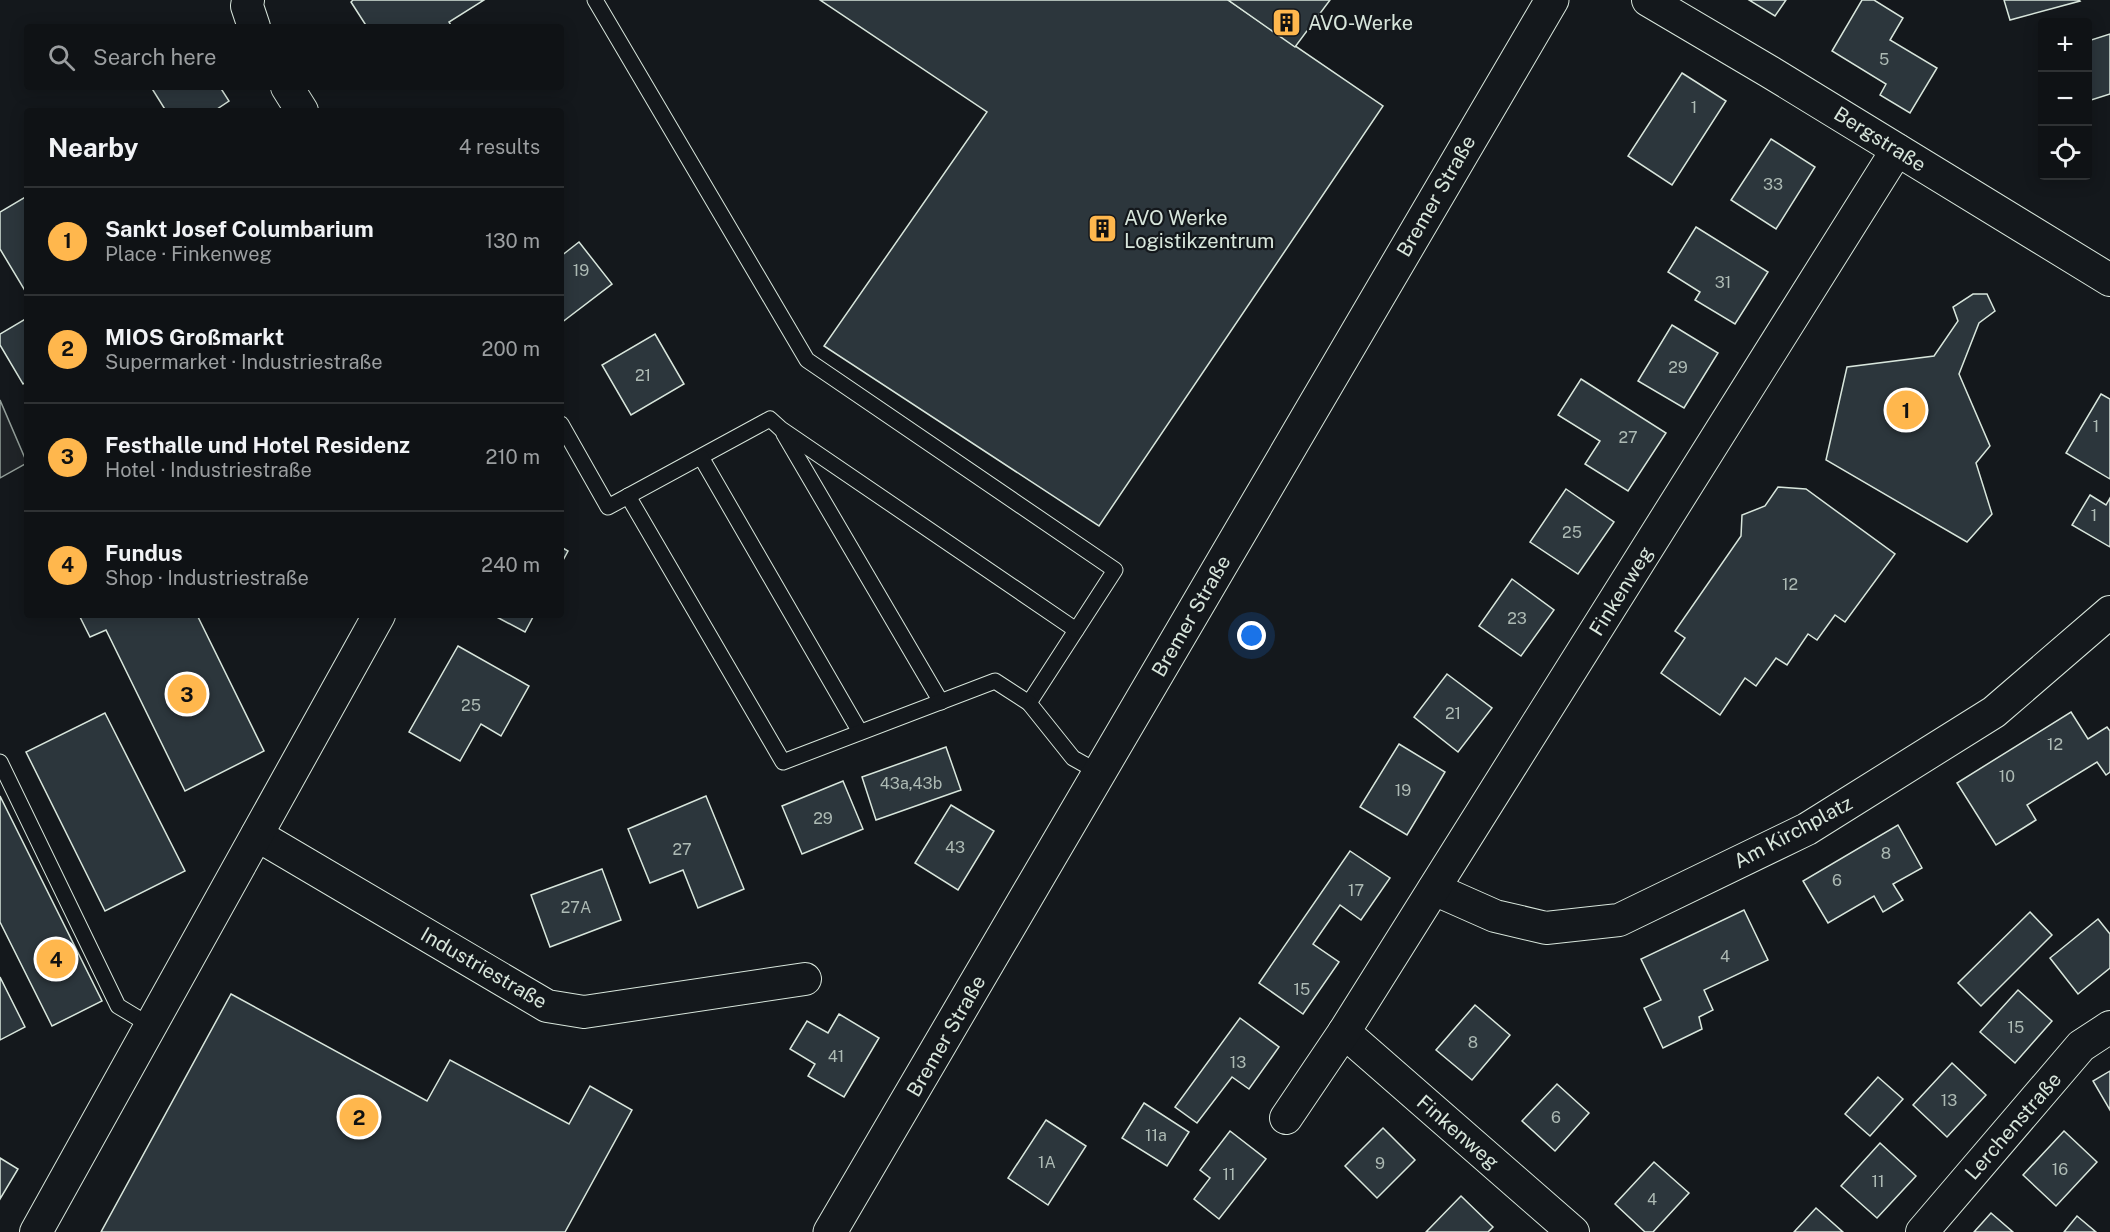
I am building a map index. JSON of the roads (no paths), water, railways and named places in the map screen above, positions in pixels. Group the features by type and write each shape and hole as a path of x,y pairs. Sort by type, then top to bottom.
{"street":[{"path":"248,0 253,24"},
{"name":"Bremer Straße","path":"831,1232 1552,0"},
{"name":"Bergstraße","path":"1648,0 2110,280"},
{"path":"289,90 300,108"},
{"name":"Finkenweg","path":"1286,1118 1344,1032 1897,150"},
{"name":"Am Kirchplatz","path":"1434,889 1495,916 1546,928 1619,920 1807,829 1847,805 1994,712 2110,612"},
{"path":"36,1232 378,618"},
{"name":"Industriestraße","path":"257,835 547,1006 584,1012 805,979"},
{"name":"Lerchenstraße","path":"1922,1232 2081,1046 2110,1027"},
{"name":"Finkenweg","path":"1344,1032 1573,1232"}],"lane":[{"path":"595,0 807,360 1115,570 1029,703"},
{"path":"564,429 608,507 770,419 781,429 1076,630"},
{"path":"781,429 941,702"},
{"path":"701,457 861,732"},
{"path":"628,496 783,762 995,681 1029,703 1073,758 1100,773"},
{"path":"0,762 118,1006 151,1026"}],"place":[{"name":"AVO-Werke","path":"1287,23"},
{"name":"AVO Werke Logistikzentrum","path":"1103,229"},
{"name":"Sankt Josef Columbarium","path":"1906,410"},
{"name":"Festhalle und Hotel Residenz","path":"187,694"},
{"name":"Fundus","path":"56,959"},
{"name":"MIOS Großmarkt","path":"359,1117"}]}
